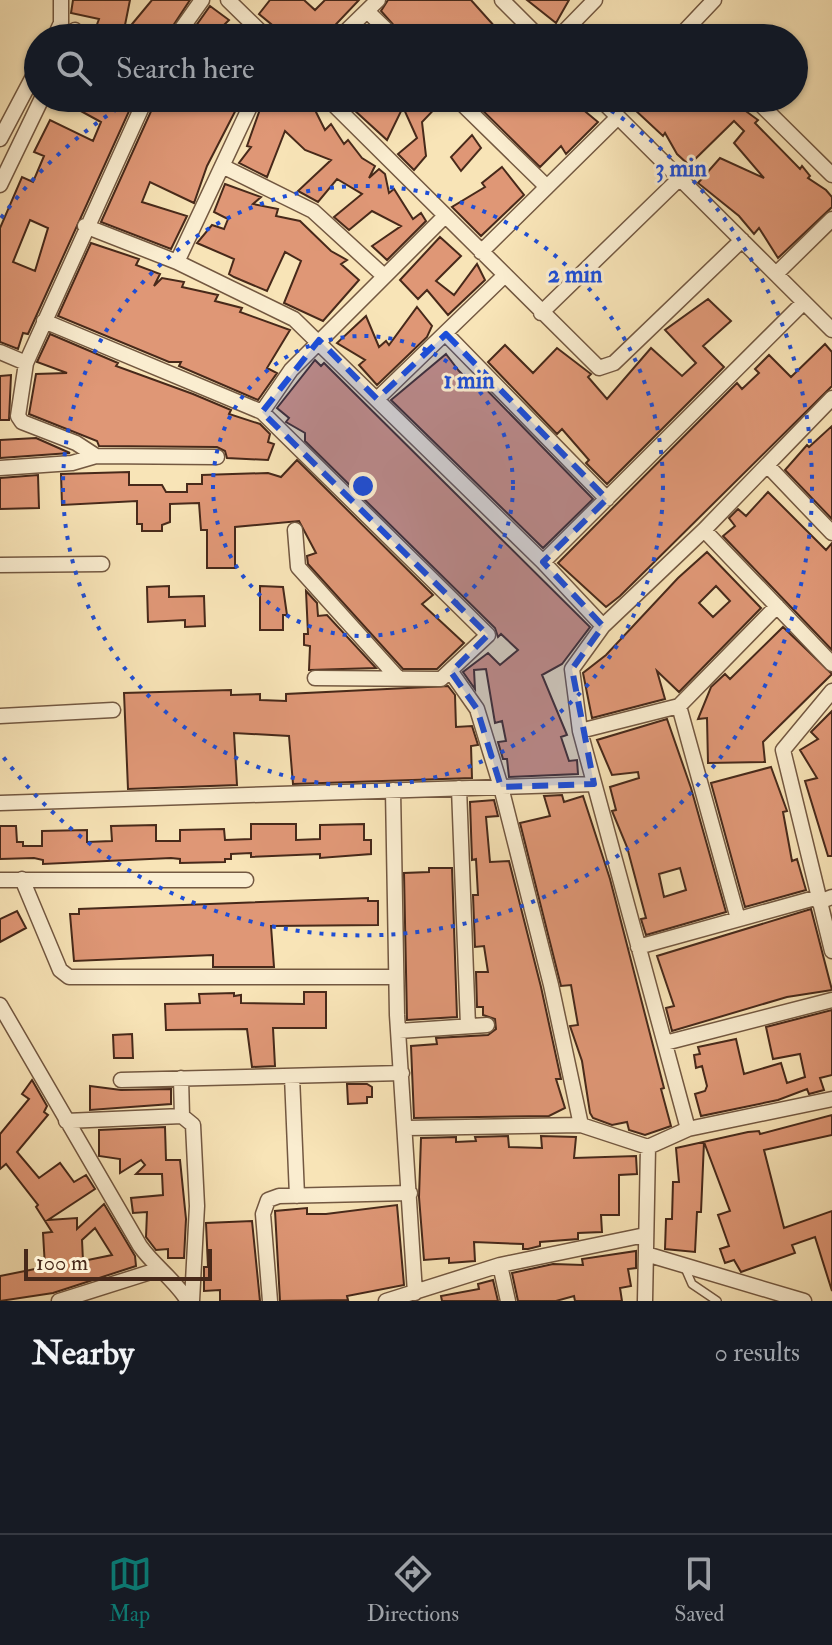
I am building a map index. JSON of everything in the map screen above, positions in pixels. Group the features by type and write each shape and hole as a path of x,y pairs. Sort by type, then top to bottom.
{"street":[{"path":"61,0 61,24"},
{"path":"185,24 202,0"},
{"path":"228,0 253,24"},
{"path":"241,12 253,0"},
{"path":"355,24 378,0"},
{"path":"502,0 526,24"},
{"path":"572,24 595,0"},
{"path":"695,24 714,0"},
{"path":"368,12 380,24"},
{"path":"0,139 24,94"},
{"path":"0,185 35,112"},
{"path":"96,456 76,443 22,422 18,416 18,400 26,363 85,226 139,112"},
{"path":"177,262 247,112"},
{"path":"341,112 591,364 605,368 614,363 742,240"},
{"path":"470,112 547,187"},
{"path":"481,252 547,187 606,112"},
{"path":"619,112 832,330"},
{"path":"768,112 832,175"},
{"path":"222,166 313,211 384,276"},
{"path":"541,313 680,178"},
{"path":"262,412 291,370 319,340 445,216"},
{"path":"776,274 832,219"},
{"path":"85,226 177,262 294,319 319,340 543,562 603,626"},
{"path":"377,399 504,276"},
{"path":"543,562 804,302"},
{"path":"44,321 262,412 488,635 441,679 315,678"},
{"path":"446,334 607,499"},
{"path":"0,352 26,363"},
{"path":"688,1129 580,731 572,669 575,659 603,626 704,530 831,401"},
{"path":"0,468 72,463 96,456 217,457"},
{"path":"768,466 832,533"},
{"path":"295,530 298,567 398,678"},
{"path":"704,530 832,664"},
{"path":"0,565 102,564"},
{"path":"580,731 679,706 777,606"},
{"path":"451,672 477,709 501,787 551,985 581,1125"},
{"path":"831,693 783,750 825,899 832,951"},
{"path":"679,706 738,919"},
{"path":"0,716 113,710"},
{"path":"0,803 594,784"},
{"path":"459,788 468,1026"},
{"path":"393,790 396,977 415,1293"},
{"path":"22,879 60,970 69,977 396,977"},
{"path":"0,880 246,880"},
{"path":"638,947 815,898 825,899"},
{"path":"665,1043 832,1000"},
{"path":"0,1005 157,1270 170,1277 190,1301"},
{"path":"399,1031 487,1025"},
{"path":"121,1080 402,1073"},
{"path":"292,1076 297,1196"},
{"path":"181,1078 182,1116"},
{"path":"407,1128 581,1125 648,1147 688,1129 832,1099"},
{"path":"66,1121 182,1116 193,1125 196,1134 190,1301"},
{"path":"645,1301 648,1147"},
{"path":"270,1301 266,1204 272,1197 410,1193"},
{"path":"386,1301 500,1265 645,1235"},
{"path":"646,1254 804,1301"},
{"path":"500,1265 508,1301"},
{"path":"59,1301 157,1270"}],"lane":[{"path":"685,1268 692,1284 717,1301"}],"highlighted area":[{"path":"446,334 607,499 543,562 603,626 572,669 594,784 501,787 477,709 451,672 488,635 262,412 319,340 377,399"}],"building":[{"path":"73,0 130,0 125,24 97,24 99,19 71,13"},
{"path":"152,0 190,0 174,24 132,24"},
{"path":"270,0 304,0 315,10 325,0 359,0 336,24 271,24 259,14"},
{"path":"388,0 471,0 492,24 393,24 381,11"},
{"path":"527,0 569,0 556,23"},
{"path":"210,6 229,20 225,24 197,24"},
{"path":"83,112 129,112 28,334 23,333 18,349 0,342 0,228 22,177 33,182 44,156 34,152 50,120 93,141 101,122","holes":["30,220 48,228 35,271 13,262"]},
{"path":"151,112 235,112 207,166 194,203 150,182 142,202 187,216 171,249 101,222"},
{"path":"259,112 316,112 325,130 331,124 344,144 348,140 362,158 375,166 369,178 379,169 385,174 389,193 394,189 413,219 421,213 426,221 387,260 372,246 401,226 372,211 349,230 334,217 362,194 337,179 318,202 298,191 331,160 305,150 285,131 267,177 239,163 251,147 247,146"},
{"path":"356,112 401,112 387,140"},
{"path":"405,112 432,112 422,122 426,156 414,170 398,154 417,138"},
{"path":"484,112 586,112 598,122 566,154 561,146 540,167"},
{"path":"637,112 747,112 758,120 755,123 800,169 802,166 810,176 808,178 826,190 832,197 832,207 778,258 759,228 754,234 739,216 698,183 720,158 764,178 734,143 744,131 734,121 689,165 677,154 665,133 663,136"},
{"path":"472,135 481,148 461,171 451,157"},
{"path":"502,167 524,195 481,236 452,207 485,187 482,183"},
{"path":"225,184 261,197 253,204 278,209 276,216 300,221 331,251 347,260 341,264 359,280 323,321 284,303 301,261 285,252 267,291 229,274 234,259 197,243 212,225 224,229 228,219 214,212"},
{"path":"440,237 461,256 436,281 454,295 477,264 485,280 448,315 427,290 418,299 400,280"},
{"path":"91,243 139,259 136,265 160,274 154,286 162,278 184,282 182,287 218,295 215,301 242,308 240,312 290,330 267,368 277,373 258,400 179,366 181,362 169,362 58,316"},
{"path":"708,299 731,321 703,346 724,367 607,484 586,463 589,460 562,429 557,434 488,362 505,345 533,373 557,348 591,374 588,377 607,399 651,348 682,376 696,363 665,330"},
{"path":"417,307 432,326 427,337 377,385 359,365 365,360 337,343 366,316 379,347 386,341 389,345"},
{"path":"50,334 118,363 116,366 193,394 231,410 229,414 260,424 270,434 268,442 274,444 268,460 227,458 225,451 217,447 99,446 97,441 29,414 36,374 67,373 37,362"},
{"path":"825,344 832,352 832,386 620,596 606,607 558,563 737,383 742,389 759,373 755,369 769,355 791,377"},
{"path":"446,354 474,386 478,381 593,499 543,548 391,400"},
{"path":"315,360 321,366 324,363 590,627 562,664 542,675 567,735 561,737 569,761 577,760 578,774 509,777 507,759 503,759 498,742 506,741 502,721 495,723 486,669 474,670 475,689 463,672 488,653 500,665 518,650 501,634 498,637 495,628 305,441 305,433 286,422 289,418 277,408"},
{"path":"11,375 9,420 0,420 0,376"},
{"path":"832,426 832,519 785,470 807,445 809,447"},
{"path":"36,438 70,453 0,458 0,440"},
{"path":"297,460 433,595 422,604 464,643 437,669 403,669 308,564 307,556 316,553 299,521 235,527 235,568 207,568 207,530 201,530 199,503 170,504 170,522 162,525 162,531 142,531 142,524 137,524 137,501 62,505 61,474 129,472 129,485 162,485 166,492 187,492 187,484 202,484 202,475 268,473 281,477"},
{"path":"38,475 39,508 0,509 0,478"},
{"path":"768,492 826,550 832,543 832,650 723,536 735,526 729,518 738,509 746,516"},
{"path":"707,552 761,608 679,692 657,671 665,699 592,718 583,673 606,655 678,578","holes":["716,586 730,601 713,617 699,603"]},
{"path":"169,586 169,597 204,596 205,626 185,627 185,620 148,622 147,587"},
{"path":"260,586 283,587 287,615 283,615 283,630 260,630"},
{"path":"306,591 317,603 318,616 327,615 376,668 309,670 310,646 304,645 304,634 308,634"},
{"path":"783,627 832,674 763,742 765,762 708,763 707,718 698,719 711,687 725,674 730,679"},
{"path":"448,686 455,695 456,727 472,726 478,745 471,746 472,778 293,784 289,736 234,733 237,785 128,789 124,693 231,690 231,695 260,694 260,700 286,701 286,694"},
{"path":"832,711 832,856 828,856 805,781 817,778 800,750 818,739 811,732"},
{"path":"667,719 691,788 726,912 646,935 641,919 646,918 627,847 612,811 616,810 610,787 639,778 638,772 612,775 597,740","holes":["680,868 686,890 664,897 659,874"]},
{"path":"771,767 787,811 783,812 792,861 797,859 806,890 745,907 711,783"},
{"path":"562,795 564,802 583,796 610,879 664,1088 661,1089 671,1126 645,1135 629,1130 627,1122 612,1125 593,1118 590,1113 582,1061 570,1026 578,1025 571,985 561,986 520,823 550,816 544,796"},
{"path":"494,800 498,816 486,817 490,862 509,861 541,987 561,1079 556,1079 565,1108 549,1116 414,1118 411,1046 437,1044 436,1038 488,1035 496,1029 495,1019 483,1015 483,1007 477,1007 476,972 488,972 484,946 475,947 473,895 478,895 476,859 472,860 470,802"},
{"path":"251,824 296,824 296,840 320,839 320,825 364,824 364,840 371,840 371,854 320,858 320,854 251,857 251,853 231,854 231,859 225,859 225,862 180,863 180,859 171,858 43,864 43,860 34,858 0,859 0,826 16,826 17,842 23,842 23,846 42,846 42,831 87,830 87,842 112,841 111,826 156,825 156,841 180,841 180,830 224,829 225,840 251,839"},
{"path":"429,868 452,868 457,1017 407,1020 404,873 429,872"},
{"path":"368,898 368,901 378,901 378,925 271,926 274,967 213,967 213,955 74,961 70,914 79,914 79,909"},
{"path":"811,909 832,990 787,997 672,1031 666,1008 674,1006 657,956"},
{"path":"17,911 26,928 0,942 0,919"},
{"path":"304,992 326,992 326,1028 273,1028 275,1066 252,1067 247,1029 166,1030 165,1004 200,1003 199,994 234,993 234,996 241,995 241,1003 304,1004"},
{"path":"832,1010 832,1075 820,1078 824,1090 809,1094 807,1089 778,1100 701,1116 695,1094 705,1091 707,1086 702,1066 696,1068 694,1055 700,1054 698,1047 736,1039 744,1074 781,1063 787,1083 805,1077 800,1054 773,1059 766,1027"},
{"path":"132,1034 133,1058 114,1058 113,1035"},
{"path":"32,1080 47,1106 44,1112 48,1115 17,1152 39,1178 60,1163 74,1182 86,1175 95,1189 48,1220 77,1218 77,1229 104,1204 135,1256 136,1266 53,1293 0,1301 0,1276 45,1267 43,1233 52,1232 36,1207 38,1205 6,1164 0,1169 0,1134 29,1099 22,1094","holes":["95,1228 112,1255 83,1261 82,1240"]},
{"path":"347,1084 367,1084 372,1087 372,1097 367,1097 367,1103 348,1104"},
{"path":"90,1086 121,1090 171,1089 171,1104 90,1110"},
{"path":"832,1115 832,1135 764,1150 784,1228 832,1211 832,1291 815,1237 792,1245 795,1253 741,1272 734,1260 725,1263 720,1249 729,1246 718,1215 730,1211 704,1142 701,1212 697,1212 695,1252 665,1249 666,1219 672,1219 673,1182 679,1182 676,1148 748,1132 759,1131 760,1134"},
{"path":"165,1127 166,1160 180,1160 186,1219 184,1258 168,1258 168,1249 156,1250 146,1237 147,1212 133,1213 131,1198 163,1195 162,1174 136,1174 145,1165 141,1160 120,1173 120,1159 99,1156 99,1130"},
{"path":"508,1136 509,1147 542,1148 541,1136 576,1137 574,1158 636,1156 637,1174 619,1175 619,1215 601,1215 602,1232 578,1233 578,1239 540,1242 540,1246 528,1249 523,1249 523,1244 474,1242 475,1261 449,1263 449,1258 424,1260 419,1197 421,1138 456,1137 456,1142 476,1141 475,1137"},
{"path":"397,1205 404,1285 347,1296 348,1300 280,1301 275,1211 307,1208 307,1214 326,1214"},
{"path":"252,1221 260,1301 220,1301 220,1290 204,1291 204,1267 208,1267 206,1223"},
{"path":"636,1251 636,1268 628,1269 631,1286 620,1288 622,1301 575,1301 574,1296 556,1301 518,1301 512,1273 553,1264 583,1265 582,1259"},
{"path":"493,1280 498,1301 442,1301 441,1296 479,1289 478,1284"}]}
